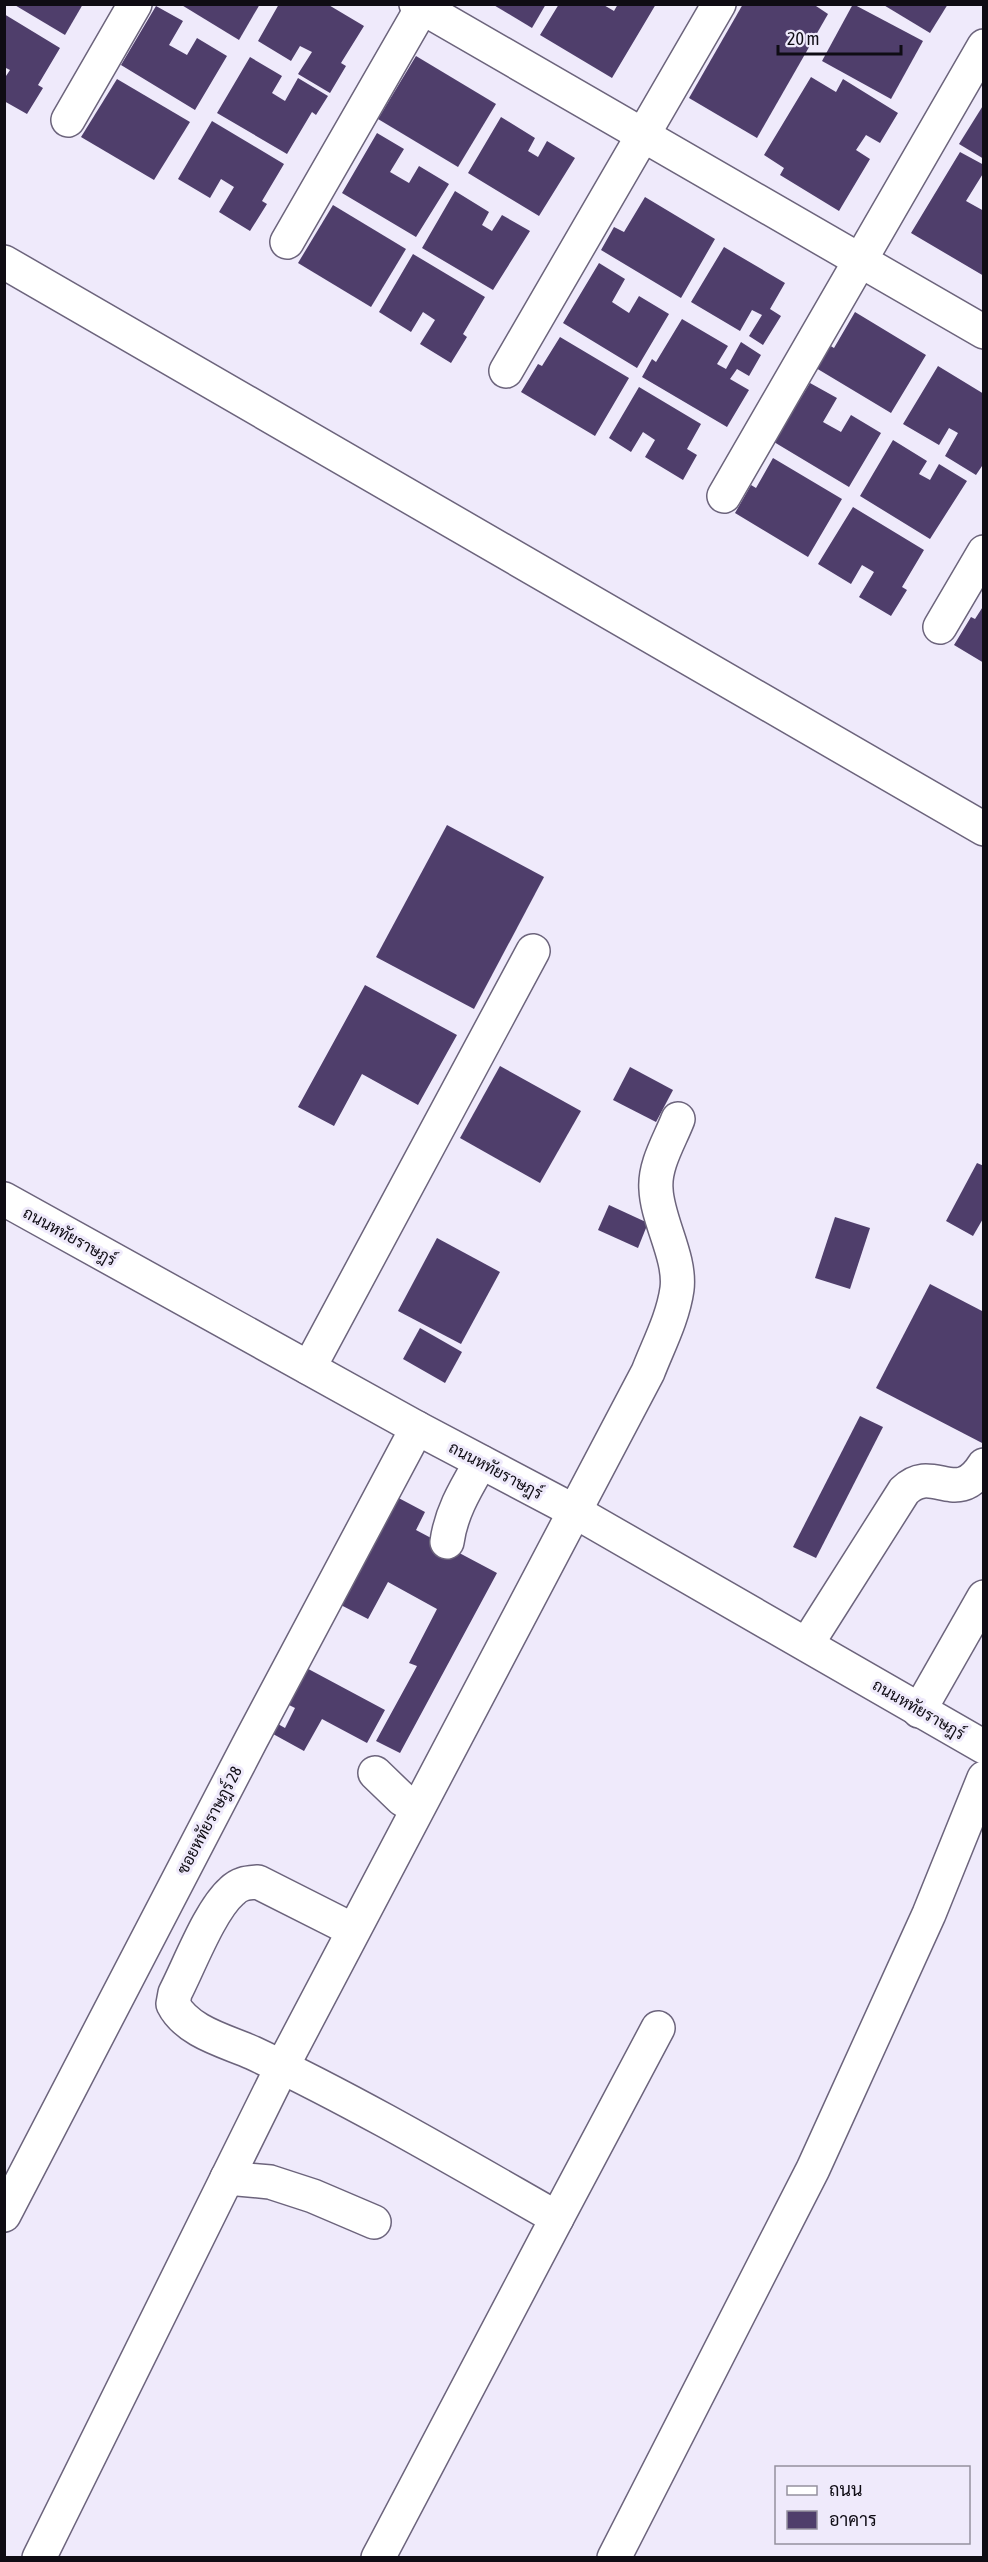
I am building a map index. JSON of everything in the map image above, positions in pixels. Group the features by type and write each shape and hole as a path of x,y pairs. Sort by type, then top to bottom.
{"street":[{"path":"68,120 135,4"},
{"path":"506,371 719,4"},
{"path":"287,242 420,6 643,137 984,332"},
{"path":"724,496 984,46"},
{"path":"4,262 984,829"},
{"path":"940,627 984,552"},
{"path":"309,1368 533,951"},
{"path":"39,2558 282,2067 648,1372 671,1314 677,1287 674,1260 656,1190 657,1171 678,1119"},
{"name":"ถนนหทัยราษฎร์","path":"4,1199 417,1428 574,1511 984,1747"},
{"name":"ซอยหทัยราษฎร์ 28","path":"4,2215 234,1771 417,1428"},
{"path":"447,1542 449,1524 455,1508 481,1461"},
{"path":"807,1644 904,1491 913,1482 922,1480 958,1486 969,1483 984,1465"},
{"path":"919,1711 984,1597"},
{"path":"375,1773 402,1799 417,1808"},
{"path":"614,2558 813,2169 929,1914 984,1778"},
{"path":"353,1930 258,1882 243,1883 231,1891 216,1911 175,1993 174,2004 185,2022 282,2067 557,2218"},
{"path":"378,2558 658,2028"},
{"path":"227,2178 270,2182 313,2196 374,2222"}],"building":[{"path":"13,4 83,4 65,35"},
{"path":"180,4 260,4 239,40"},
{"path":"279,4 327,4 364,26 341,63 346,66 330,93 298,74 312,52 300,46 291,61 258,41"},
{"path":"492,4 546,4 532,28"},
{"path":"559,4 602,4 614,11 618,4 656,4 612,78 540,35"},
{"path":"743,4 813,4 828,14 757,138 689,98"},
{"path":"853,4 923,41 891,99 822,61"},
{"path":"882,4 948,4 930,33"},
{"path":"156,6 183,21 169,45 187,55 197,38 227,56 195,110 121,65"},
{"path":"4,14 60,48 38,85 43,88 27,114 4,101 4,79 10,70 4,67"},
{"path":"416,56 496,104 458,167 378,119"},
{"path":"250,57 282,76 272,93 285,101 298,78 328,96 316,115 312,112 287,154 217,113"},
{"path":"811,77 836,92 843,79 898,113 880,143 866,135 856,150 870,159 839,211 780,175 784,168 764,155"},
{"path":"117,79 190,122 154,180 81,137"},
{"path":"984,104 984,159 959,144"},
{"path":"501,117 535,138 528,151 538,157 547,141 575,158 539,216 468,173"},
{"path":"212,121 284,164 262,201 267,204 250,231 219,212 234,187 221,179 210,198 178,179"},
{"path":"377,133 404,149 390,172 409,183 419,166 449,184 416,237 342,193"},
{"path":"960,152 984,165 984,172 966,201 984,211 984,276 911,233"},
{"path":"455,191 489,212 482,225 492,231 502,215 530,231 493,290 422,248"},
{"path":"645,197 715,239 681,298 601,250 614,227 624,232"},
{"path":"333,205 406,249 371,307 298,263"},
{"path":"724,247 785,283 770,309 781,316 763,345 749,336 762,315 752,310 740,331 691,302"},
{"path":"413,254 485,297 463,334 467,337 451,363 420,344 435,320 423,312 411,332 379,312"},
{"path":"599,263 625,279 612,302 629,313 639,296 669,314 637,368 563,323"},
{"path":"855,312 926,355 891,413 811,365 824,342 834,348"},
{"path":"682,319 728,346 717,364 726,369 741,342 761,355 749,376 737,369 730,379 749,390 727,427 642,377 652,359 656,362"},
{"path":"560,337 629,378 595,436 521,392 538,364 542,366"},
{"path":"938,366 984,394 984,463 976,475 945,456 958,433 949,428 939,445 903,424"},
{"path":"810,383 837,398 823,422 841,432 851,415 881,433 849,487 774,442"},
{"path":"639,387 701,424 687,449 697,455 683,480 645,457 655,440 643,432 631,452 609,438"},
{"path":"893,440 927,461 919,474 930,480 939,464 967,481 930,539 860,496"},
{"path":"773,458 842,499 808,557 735,513 751,485 756,488"},
{"path":"853,507 924,550 902,587 907,590 891,616 859,597 874,572 862,565 851,584 818,564"},
{"path":"984,605 984,663 954,645 971,617 975,619"},
{"path":"447,825 544,877 474,1009 376,957"},
{"path":"365,985 457,1035 418,1105 362,1074 334,1126 298,1107"},
{"path":"500,1066 581,1111 540,1183 460,1138"},
{"path":"630,1067 673,1090 656,1122 613,1100"},
{"path":"977,1163 984,1166 984,1217 973,1236 946,1221"},
{"path":"609,1205 648,1223 638,1248 598,1230"},
{"path":"835,1217 870,1228 850,1289 815,1278"},
{"path":"437,1238 500,1272 461,1344 398,1311"},
{"path":"930,1284 984,1312 984,1444 876,1388"},
{"path":"420,1328 462,1352 445,1383 403,1359"},
{"path":"860,1416 883,1427 816,1558 793,1547"},
{"path":"393,1495 425,1512 416,1530 497,1573 400,1753 376,1741 417,1666 409,1663 437,1609 388,1582 368,1619 335,1602"},
{"path":"299,1664 385,1710 367,1743 322,1719 304,1751 264,1729 269,1719 285,1728 295,1708 279,1700"}]}
